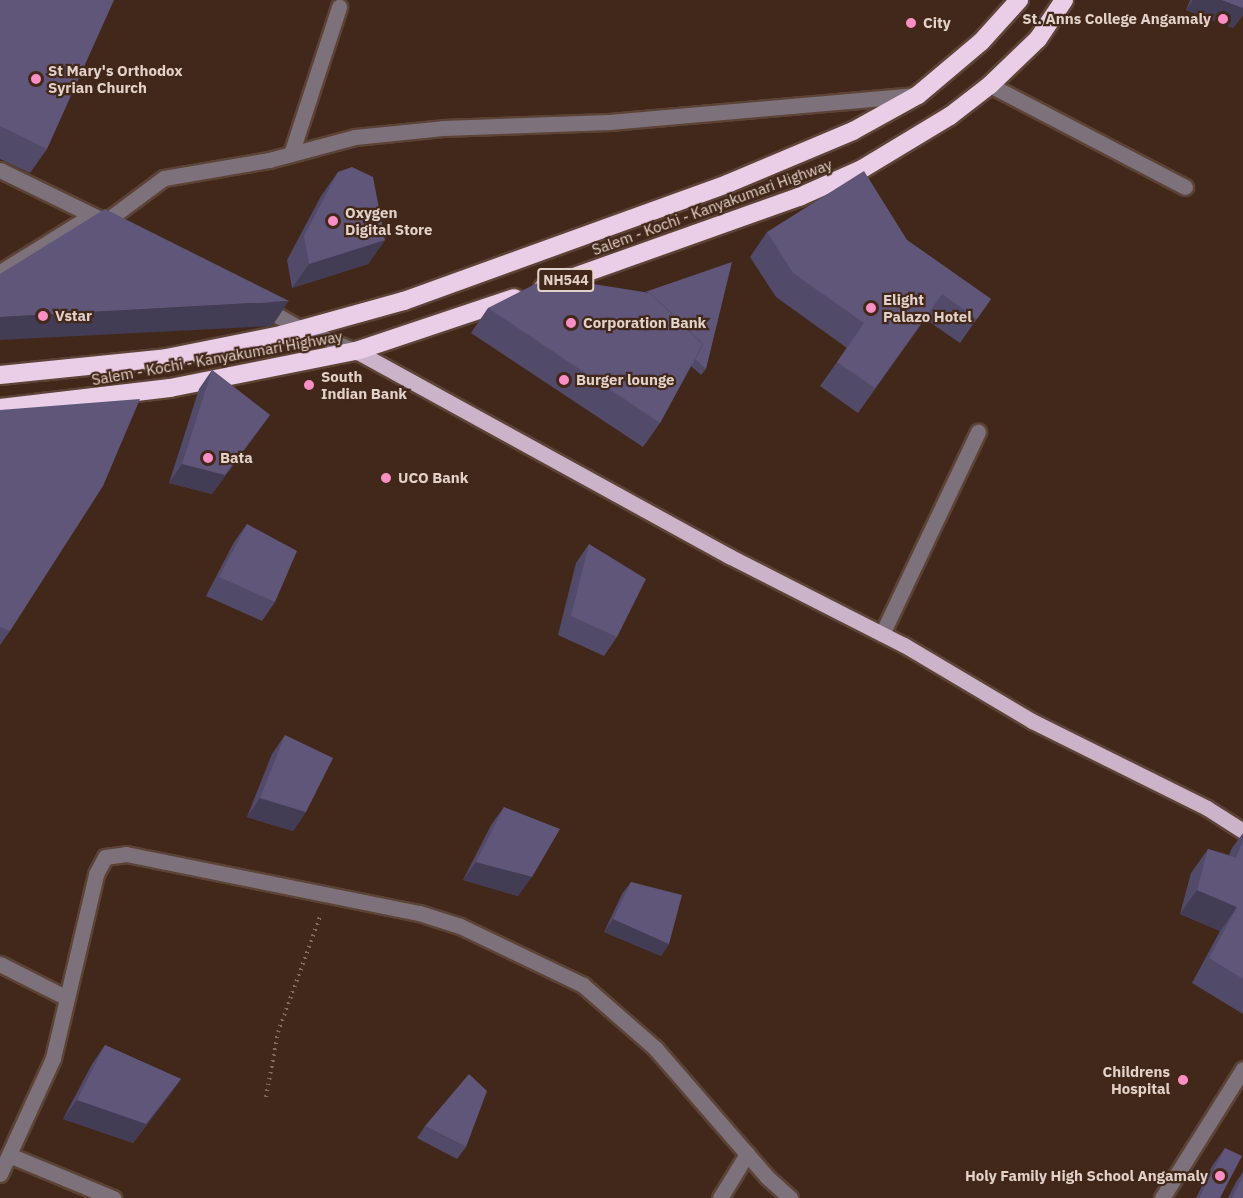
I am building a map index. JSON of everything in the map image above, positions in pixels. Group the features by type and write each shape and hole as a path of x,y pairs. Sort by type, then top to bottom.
{"highway":[{"name":"Salem - Kochi - Kanyakumari Highway","path":"0,375 166,358 235,346 404,301 727,183 853,131 918,95 981,42 1019,0"},
{"name":"Salem - Kochi - Kanyakumari Highway","path":"0,408 170,388 356,351 799,197 905,145 990,85 1038,39 1064,0"}],"main road":[{"path":"356,351 729,556 882,634 1032,720 1207,808 1243,831"}],"street":[{"path":"291,154 339,7"},
{"path":"990,85 1185,187"},
{"path":"0,272 99,218 164,178 291,154 355,137 442,128 608,122 918,95"},
{"path":"0,170 126,232"},
{"path":"243,295 299,328 356,351"},
{"path":"882,634 978,432"},
{"path":"0,1174 53,1058 96,874 105,857 126,854 419,913 460,926 583,985 655,1048 747,1154 790,1198"},
{"path":"0,964 67,998"},
{"path":"1162,1198 1243,1069"},
{"path":"720,1198 747,1154"},
{"path":"9,1155 113,1198"}],"path":[{"path":"266,1097 278,1032 328,894"}],"building":[{"name":"St Mary's Orthodox Syrian Church","path":"0,0 114,0 47,149 0,126"},
{"path":"1222,0 1243,0 1243,8"},
{"path":"352,167 373,177 385,240 309,264 304,236 338,172"},
{"name":"Elight Palazo Hotel","path":"864,171 907,240 991,299 977,319 942,294 875,388 837,362 864,323 793,273 767,232"},
{"path":"105,209 289,301 0,317 0,274"},
{"path":"732,262 706,369 695,359 703,344 650,293 645,292"},
{"path":"549,277 650,293 703,344 660,423 488,308"},
{"name":"Bata","path":"212,370 270,415 225,475 182,464"},
{"path":"140,399 103,486 10,631 0,627 0,410"},
{"path":"247,524 297,551 275,602 219,577"},
{"path":"589,544 646,579 617,637 571,616"},
{"path":"285,735 333,758 306,812 260,798"},
{"path":"504,807 560,829 532,877 476,862"},
{"path":"1243,840 1243,979 1209,958 1237,907 1197,890 1208,849 1236,858"},
{"path":"631,882 682,895 669,944 613,919"},
{"path":"105,1045 181,1079 146,1124 77,1100"},
{"path":"469,1074 487,1091 466,1147 425,1126"},
{"path":"1225,1148 1242,1156 1220,1198 1199,1198"},
{"path":"1243,1176 1243,1198 1232,1198"}],"place":[{"name":"St. Anns College Angamaly","path":"1223,19"},
{"name":"City","path":"911,23"},
{"name":"St Mary's Orthodox Syrian Church","path":"36,79"},
{"name":"Oxygen Digital Store","path":"333,221"},
{"name":"Elight Palazo Hotel","path":"871,308"},
{"name":"Vstar","path":"43,316"},
{"name":"Corporation Bank","path":"571,323"},
{"name":"Burger lounge","path":"564,380"},
{"name":"South Indian Bank","path":"309,385"},
{"name":"Bata","path":"208,458"},
{"name":"UCO Bank","path":"386,478"},
{"name":"Childrens Hospital","path":"1183,1080"},
{"name":"Holy Family High School Angamaly","path":"1220,1176"}]}
